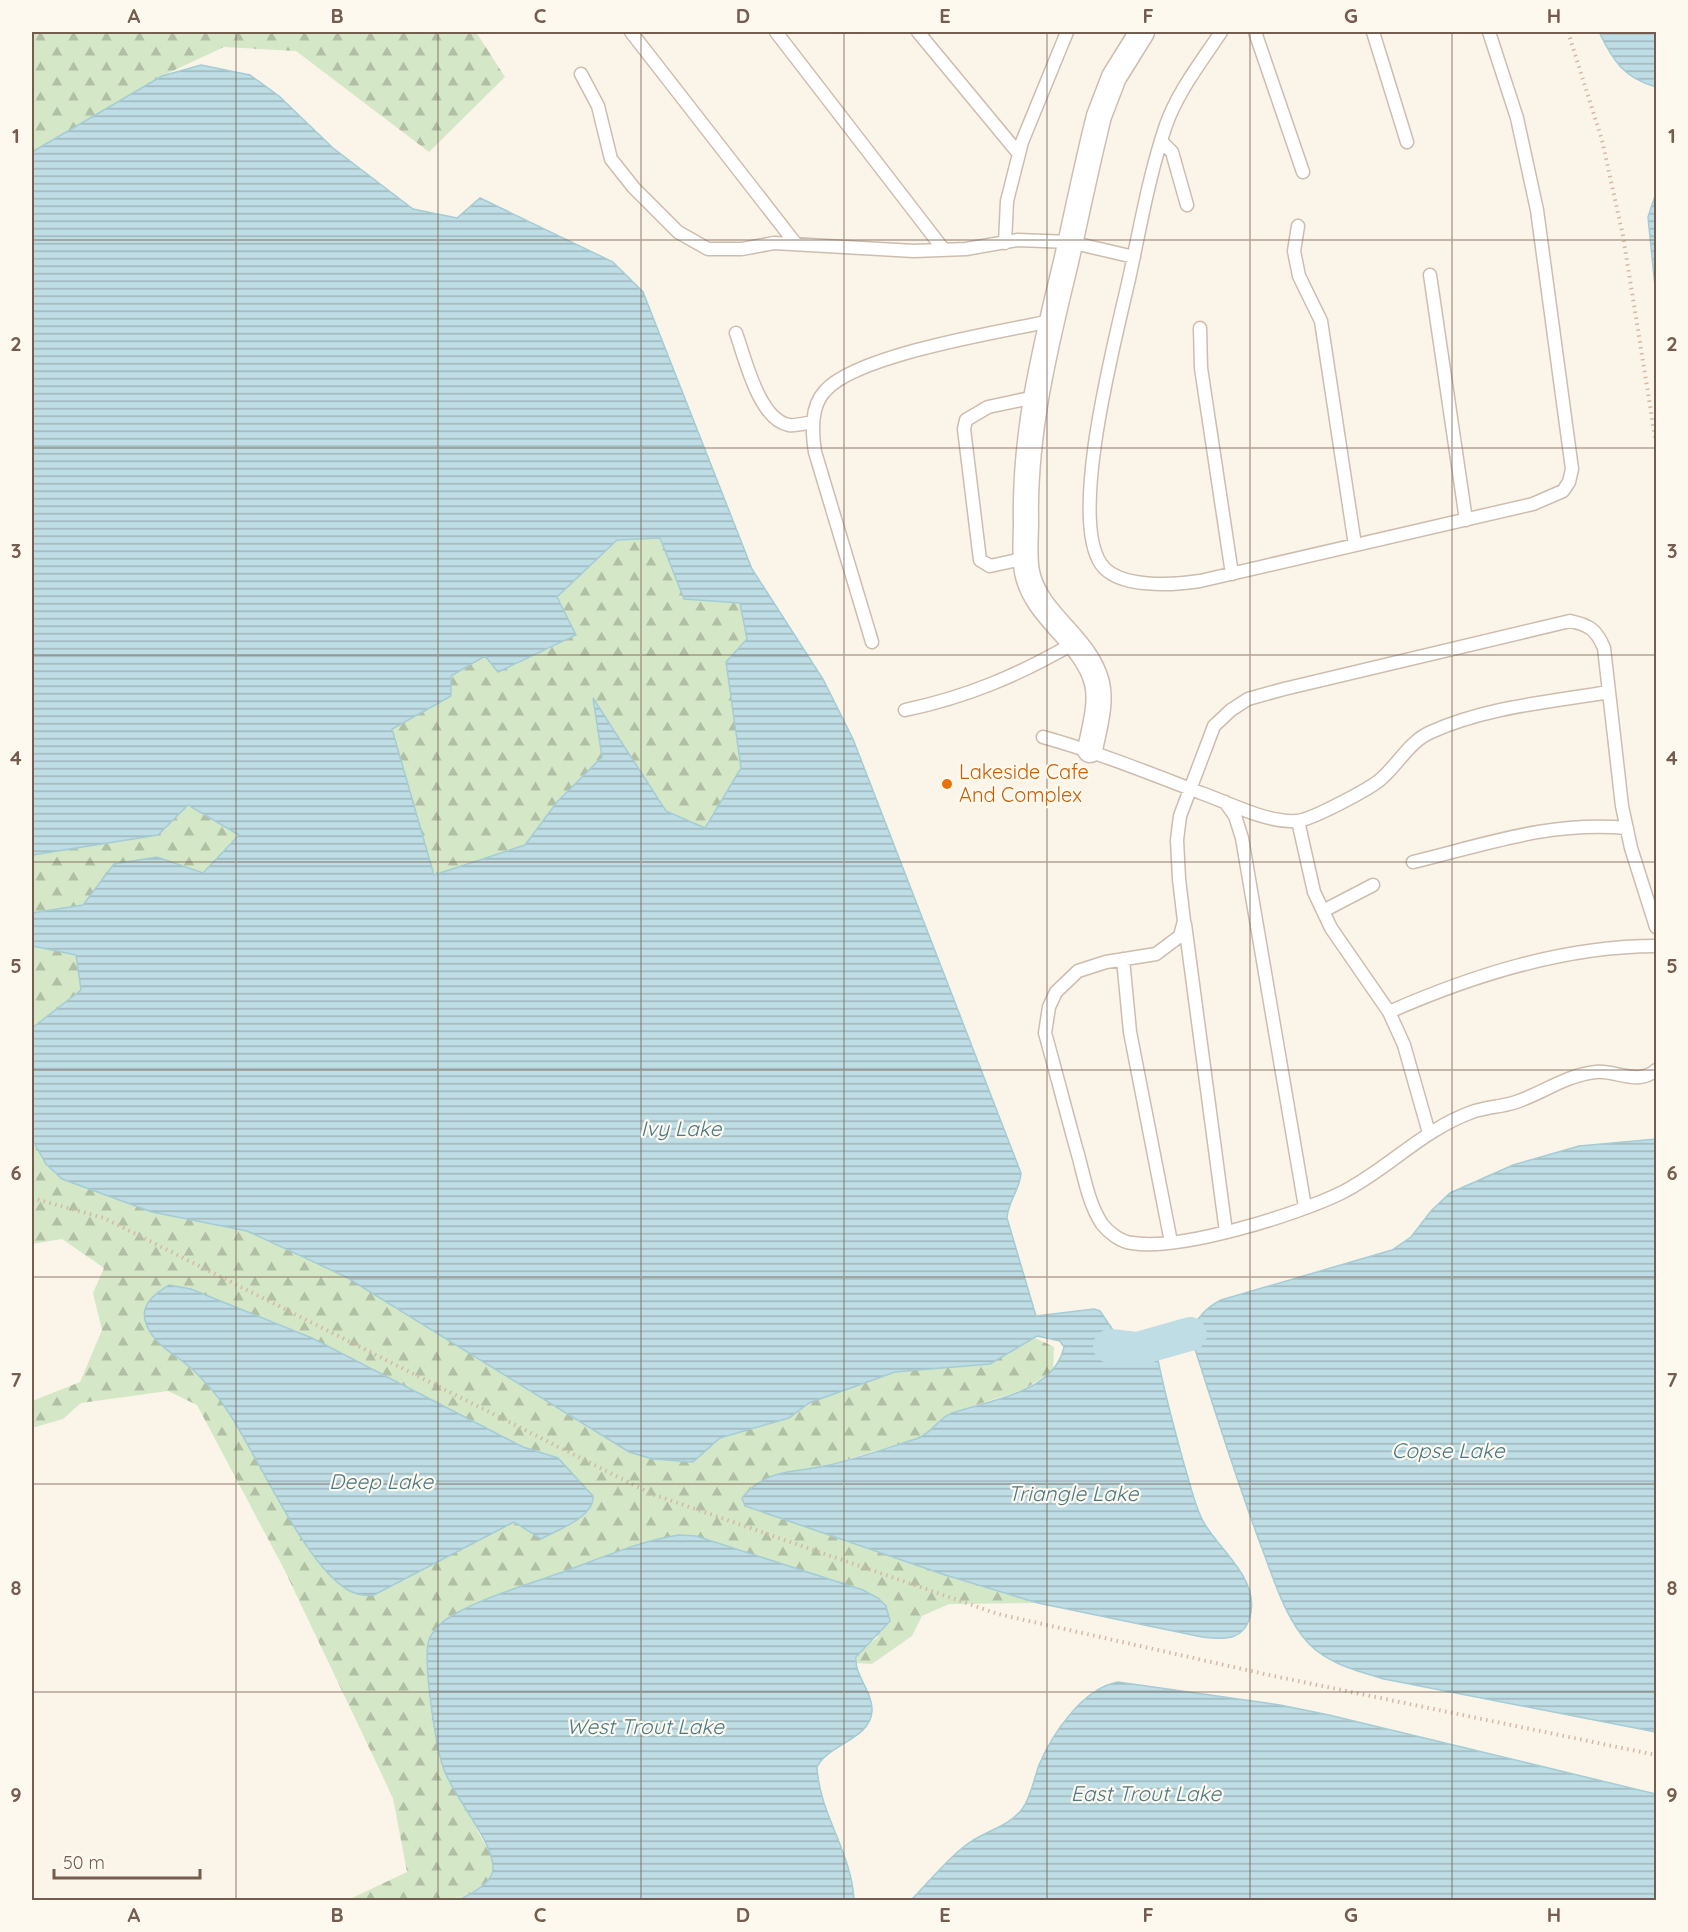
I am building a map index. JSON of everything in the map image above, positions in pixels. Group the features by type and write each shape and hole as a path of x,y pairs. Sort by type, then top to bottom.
{"street":[{"path":"1090,750 1098,703 1096,682 1088,663 1045,610 1033,590 1027,562 1025,494 1030,426 1035,397 1099,116 1114,77 1142,32"}],"lane":[{"path":"631,32 796,244"},
{"path":"776,32 944,250"},
{"path":"918,32 1019,154"},
{"path":"1005,243 1007,201 1019,154 1047,76 1067,32"},
{"path":"1221,32 1186,86 1167,123 1098,413 1090,499 1093,548 1102,565 1115,575 1139,582 1172,586 1466,520 1548,499 1563,491 1569,482 1572,469 1537,210 1517,118 1489,32"},
{"path":"1255,32 1303,172"},
{"path":"1373,32 1407,141"},
{"path":"581,74 598,106 611,159 634,188 678,232 708,249 742,249 774,243 914,251 1005,243 1070,242 1134,257"},
{"path":"1162,142 1172,152 1187,206"},
{"path":"1298,226 1294,252 1299,276 1322,321 1355,545"},
{"path":"1430,275 1466,520"},
{"path":"872,642 815,452 813,422 824,391 844,375 882,360 1052,321"},
{"path":"1200,328 1201,368 1232,574"},
{"path":"736,333 760,400 772,415 789,425 813,422"},
{"path":"1027,562 990,566 980,560 964,429 966,420 988,407 1035,397"},
{"path":"990,573 1027,562"},
{"path":"1226,1232 1184,921 1177,840 1180,816 1214,726 1231,710 1248,699 1570,621 1588,625 1598,633 1604,648 1627,828 1656,927"},
{"path":"904,710 949,700 997,684 1074,643"},
{"path":"1043,737 1090,750 1275,819 1298,821 1317,814 1380,780 1410,747 1429,732 1505,709 1609,692"},
{"path":"1224,801 1235,816 1242,838 1305,1207"},
{"path":"1298,821 1314,892 1331,928 1389,1012 1404,1045 1429,1133"},
{"path":"1413,862 1539,830 1590,824 1627,828"},
{"path":"1323,911 1373,885"},
{"path":"1184,921 1180,936 1156,954 1124,959 1078,971 1066,980 1049,1006 1045,1033 1090,1196 1102,1223 1113,1235 1129,1243 1157,1245 1226,1232 1305,1207 1340,1193 1371,1176 1429,1133 1473,1112 1517,1102 1546,1087 1582,1073 1602,1071 1638,1077 1656,1070"},
{"path":"1389,1012 1434,992 1564,954 1619,946 1656,946"},
{"path":"1124,959 1130,1032 1171,1242"}],"path":[{"path":"1568,32 1602,140 1623,236 1656,443"},
{"path":"32,1198 104,1218 652,1494 998,1614 1269,1675 1656,1755"}],"green space":[{"path":"32,32 476,32 505,77 429,152 296,51 224,47 162,76 32,152"},
{"path":"660,537 684,599 740,603 747,639 726,662 741,768 704,828 666,811 594,699 602,757 558,802 525,845 434,875 391,729 451,696 451,676 486,656 576,635 557,597 617,540"},
{"path":"187,805 240,835 203,874 157,857 114,864 83,905 32,913 32,855 158,835"},
{"path":"32,946 76,955 81,990 32,1028"},
{"path":"32,1139 46,1164 217,1223 247,1231 346,1277 629,1452 693,1462 720,1438 789,1418 809,1403 895,1372 990,1364 1033,1337 1054,1347 1053,1371 1023,1390 948,1414 928,1435 826,1466 773,1475 945,1575 1038,1603 949,1604 922,1616 912,1636 872,1664 855,1663 860,1651 878,1637 863,1590 696,1536 679,1535 477,1830 491,1855 494,1869 489,1880 460,1900 348,1900 407,1872 393,1798 285,1571 197,1405 168,1391 81,1403 63,1419 32,1428 32,1401 80,1382 102,1330 93,1293 104,1268 62,1239 32,1244"}],"water":[{"path":"1599,32 1656,32 1656,87 1636,79 1621,67 1609,52"},
{"name":"Ivy Lake","path":"201,65 250,75 279,96 333,148 413,209 457,218 480,198 613,262 643,292 752,569 823,679 853,739 1021,1173 1007,1218 1036,1316 1094,1309 1100,1311 1119,1339 1127,1341 1149,1338 1155,1344 1168,1404 1197,1508 1203,1521 1235,1564 1248,1587 1251,1612 1244,1629 1239,1633 1226,1638 1202,1637 1038,1603 945,1575 745,1506 742,1498 770,1476 847,1461 916,1439 927,1433 947,1415 1002,1399 1034,1385 1048,1375 1058,1363 1064,1347 1060,1341 1037,1336 990,1364 895,1372 809,1403 789,1418 720,1438 693,1462 653,1459 629,1452 346,1277 247,1231 152,1212 62,1179 46,1164 32,1139 32,1028 81,990 76,955 32,946 32,913 83,905 114,864 157,857 203,873 239,835 188,805 158,835 32,855 32,152 162,76","holes":["660,538 684,599 740,603 747,639 726,662 741,768 705,828 666,811 593,698 602,757 557,802 525,845 434,875 392,729 451,696 451,676 485,656 498,672 576,635 557,597 617,540"]},
{"path":"1656,193 1656,297 1648,217"},
{"name":"Copse Lake","path":"1656,1139 1656,1732 1384,1679 1327,1658 1310,1645 1294,1624 1277,1588 1190,1334 1195,1323 1221,1300 1392,1250 1411,1237 1431,1211 1450,1193 1513,1165 1579,1146"},
{"name":"Deep Lake","path":"169,1285 191,1289 312,1338 523,1447 558,1458 593,1496 592,1504 574,1522 541,1539 514,1522 374,1595 361,1595 348,1590 332,1577 315,1558 219,1399 191,1368 152,1336 145,1320 145,1308 155,1295"},
{"name":"West Trout Lake","path":"679,1535 696,1536 863,1590 878,1598 886,1606 890,1621 856,1657 858,1670 872,1704 870,1721 857,1735 830,1752 817,1767 823,1801 848,1866 854,1900 460,1900 486,1883 493,1867 486,1844 443,1767 433,1721 428,1680 427,1662 430,1637 437,1627 450,1617 490,1598 632,1547"},
{"name":"East Trout Lake","path":"1118,1682 1280,1705 1329,1715 1656,1794 1656,1900 911,1900 966,1845 1011,1820 1023,1808 1039,1765 1060,1727 1070,1714 1093,1693"}],"waterway":[{"path":"1110,1346 1137,1349 1190,1334"}],"place":[{"name":"Lakeside Cafe And Complex","path":"947,784"}],"water label":[{"name":"Triangle Lake","path":"1073,1494"}]}
